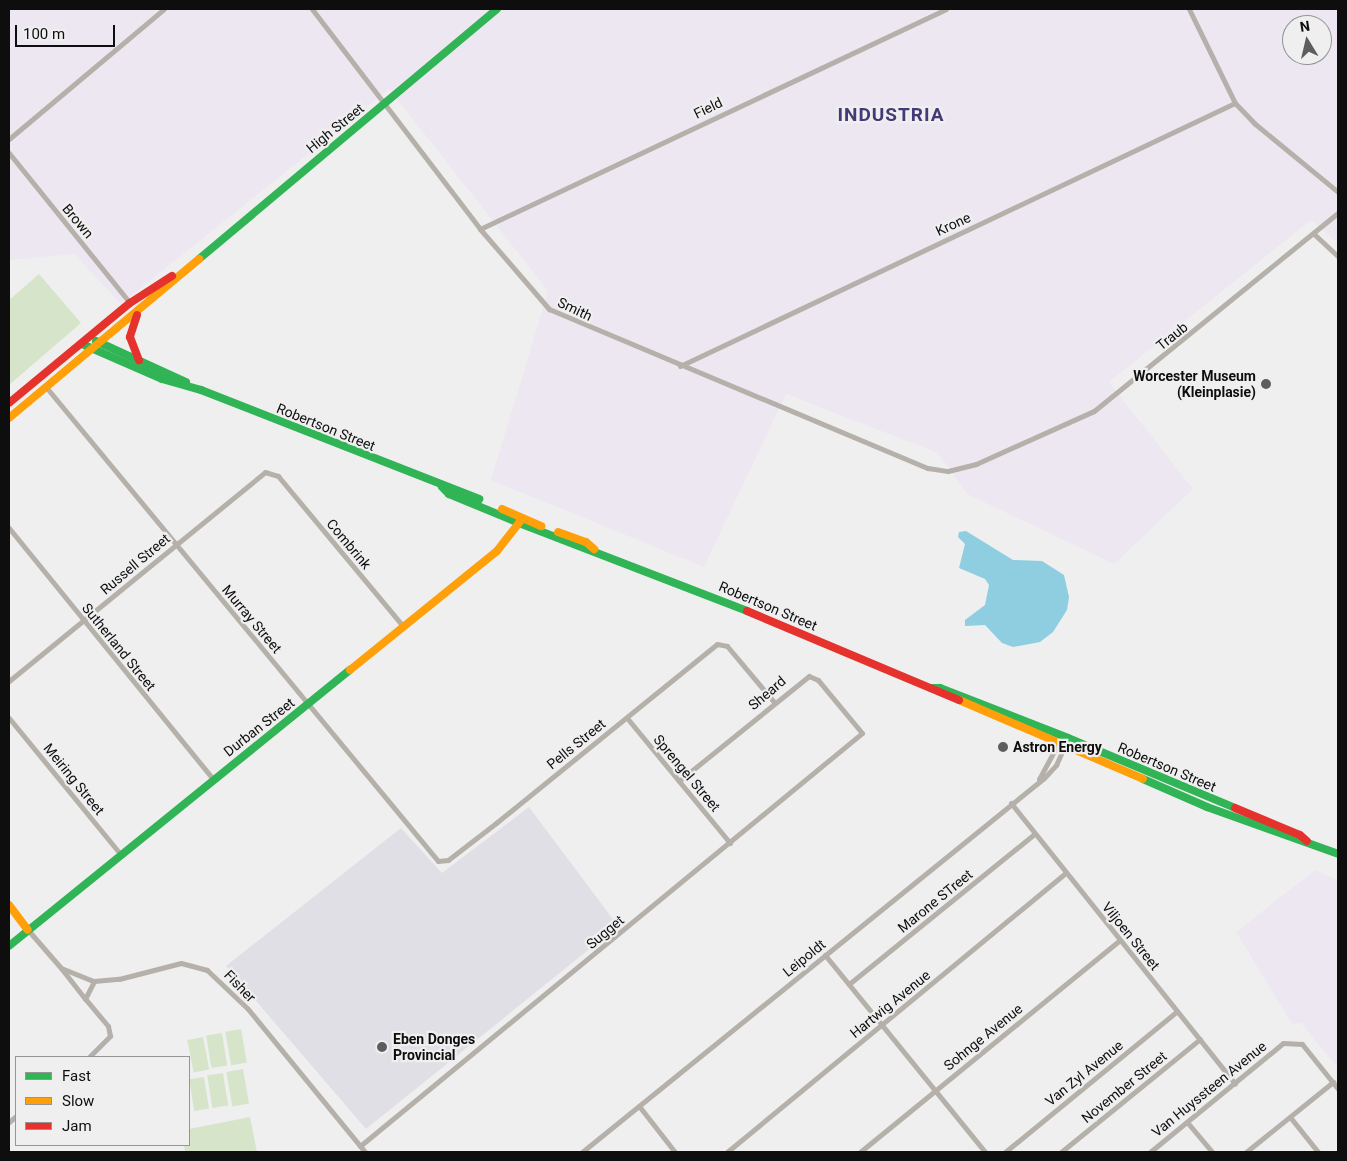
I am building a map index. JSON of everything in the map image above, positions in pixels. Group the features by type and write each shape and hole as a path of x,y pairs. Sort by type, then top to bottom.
{"main road":[{"name":"High Street","path":"9,418 140,310 188,266 498,9"},
{"name":"High Street","path":"9,403 130,303 188,266"},
{"path":"140,310 130,337 140,360"},
{"name":"Robertson Street","path":"89,338 97,346 162,379 201,390"},
{"name":"Robertson Street","path":"82,344 97,346 140,360 201,390 442,487 449,494 521,520 582,548 594,549 931,688 1063,740 1207,807 1297,841 1307,841 1338,854"},
{"name":"Durban Street","path":"9,946 497,551 521,520"},
{"path":"9,905 28,930"}],"street":[{"path":"9,139 164,9"},
{"name":"Smith","path":"312,9 480,229 548,309 680,366 928,468 948,471"},
{"name":"Field","path":"480,229 946,9"},
{"path":"1188,9 1235,103 1254,123 1338,192"},
{"name":"Krone","path":"680,366 1235,103"},
{"name":"Brown","path":"9,153 130,303"},
{"name":"Traub","path":"948,471 976,464 1094,411 1338,213"},
{"path":"1314,234 1338,256"},
{"name":"Murray Street","path":"46,387 432,856 443,861"},
{"name":"Russell Street","path":"9,681 84,622 260,475 269,472 278,476"},
{"name":"Combrink","path":"278,476 403,626"},
{"name":"Sutherland Street","path":"9,528 213,779"},
{"name":"Pells Street","path":"443,861 627,718 716,645 722,643 774,702"},
{"name":"Sheard","path":"679,781 802,678 813,676 862,734"},
{"name":"Meiring Street","path":"9,718 121,855"},
{"name":"Sprengel Street","path":"627,718 730,843"},
{"name":"Sugget","path":"360,1146 862,734"},
{"name":"Leipoldt","path":"582,1152 1011,803 1039,779 1063,740"},
{"name":"Viljoen Street","path":"1011,803 1235,1084"},
{"name":"Marone STreet","path":"849,984 1034,834"},
{"name":"Hartwig Avenue","path":"727,1152 1066,873"},
{"name":"Fisher","path":"28,930 61,968 94,981 119,979 181,963 207,970 248,1009 365,1152"},
{"name":"Sohnge Avenue","path":"860,1152 1120,940"},
{"path":"825,955 985,1152"},
{"path":"61,968 108,1026 110,1036 90,1056"},
{"path":"85,999 94,981"},
{"name":"Van Zyl Avenue","path":"1005,1152 1177,1011"},
{"name":"November Street","path":"1061,1152 1200,1039"},
{"name":"Van Huyssteen Avenue","path":"1150,1152 1283,1043 1302,1044 1333,1082"},
{"path":"1246,1152 1333,1082 1338,1089"},
{"path":"639,1106 675,1152"},
{"path":"1290,1118 1318,1152"},
{"path":"1187,1122 1212,1152"}],"shaded area":[{"path":"9,9 1338,9 1338,243 1311,220 1109,382 1193,489 1114,564 967,494 938,453 786,394 704,567 491,480 548,291 389,89 121,304 74,254 9,260"},
{"name":"Eben Donges Provincial","path":"529,807 618,926 366,1129 226,966 401,828 442,873"},
{"path":"1315,870 1338,880 1338,1068 1301,1023 1292,1024 1236,932"}],"green space":[{"path":"39,274 81,323 9,385 9,300"},
{"path":"241,1029 247,1062 231,1065 225,1032"},
{"path":"222,1033 227,1066 211,1068 206,1036"},
{"path":"203,1037 209,1069 194,1072 187,1040"},
{"path":"243,1069 249,1103 232,1106 226,1072"},
{"path":"223,1073 228,1106 212,1108 207,1076"},
{"path":"204,1077 209,1109 194,1111 190,1079"},
{"path":"250,1117 257,1152 185,1152 184,1146 190,1146 190,1129"}],"water":[{"path":"966,531 1013,560 1042,561 1064,575 1069,597 1067,610 1053,632 1040,642 1013,647 1002,643 985,625 965,626 965,620 985,605 989,585 985,579 959,568 965,544 958,537 959,532"}],"traffic: fast":[{"path":"199,259 497,9"},
{"path":"96,341 186,382"},
{"path":"82,344 162,379 201,390 479,499"},
{"path":"442,487 449,494 519,523 747,611"},
{"path":"9,946 350,670"},
{"path":"931,688 940,688 1068,738 1235,808"},
{"path":"1143,779 1207,807 1338,854"}],"traffic: slow":[{"path":"9,418 199,259"},
{"path":"502,509 541,526"},
{"path":"350,670 497,551 521,520"},
{"path":"558,532 586,542 594,549"},
{"path":"959,700 1143,779"},
{"path":"9,905 28,930"}],"traffic: jam":[{"path":"9,403 130,303 172,276"},
{"path":"137,315 130,337 139,360"},
{"path":"747,611 959,700"},
{"path":"1235,808 1300,835 1307,841"}],"place":[{"name":"Worcester Museum (Kleinplasie)","path":"1266,384"},
{"name":"Astron Energy","path":"1003,747"},
{"name":"Eben Donges Provincial","path":"382,1047"}],"district":[{"name":"INDUSTRIA","path":"891,115"}]}
